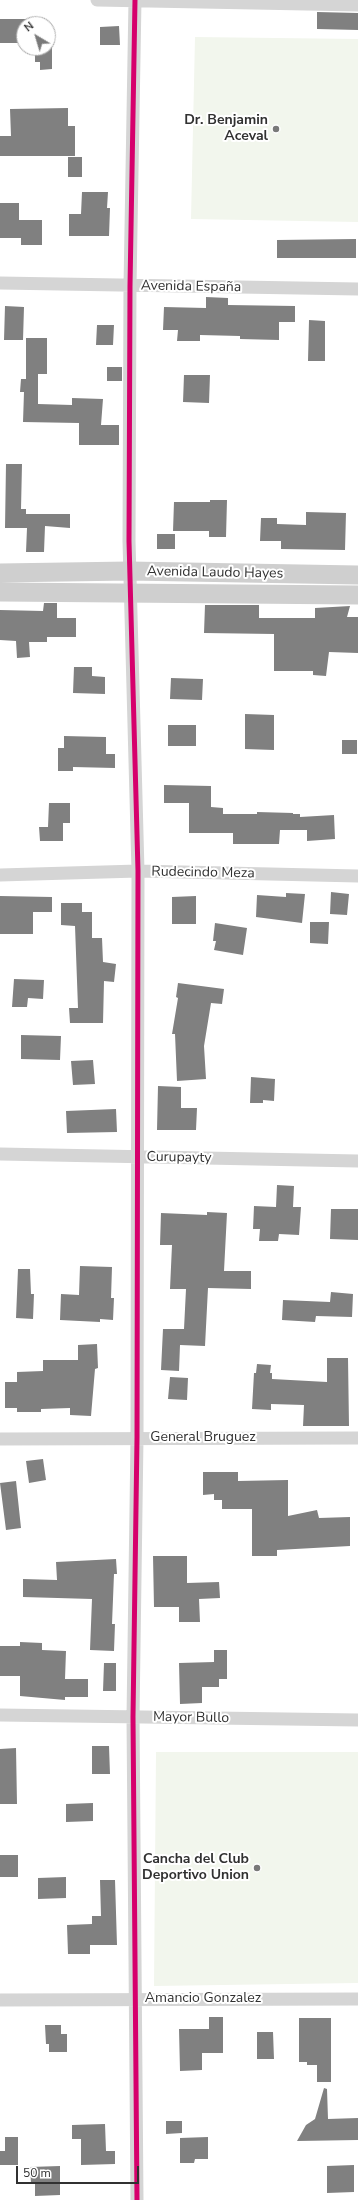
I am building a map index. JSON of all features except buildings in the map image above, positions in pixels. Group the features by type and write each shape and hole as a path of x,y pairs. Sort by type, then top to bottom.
{"street":[{"path":"97,0 358,4"},
{"path":"135,0 130,286 129,571 138,871 137,1438 133,1716 137,2200"},
{"name":"Avenida España","path":"0,283 358,289"},
{"name":"Avenida Laudo Hayes","path":"0,573 129,571 358,576"},
{"name":"Avenida Laudo Hayes","path":"0,592 358,595"},
{"name":"Rudecindo Meza","path":"0,875 138,871 358,876"},
{"name":"Curupayty","path":"0,1154 137,1158 358,1161"},
{"name":"General Bruguez","path":"0,1439 358,1438"},
{"name":"Mayor Bullo","path":"0,1715 358,1720"},
{"name":"Amancio Gonzalez","path":"0,2000 358,1999"}],"shaded area":[{"name":"Dr. Benjamin Aceval","path":"195,37 358,39 358,222 191,219"},
{"name":"Cancha del Club Deportivo Union","path":"156,1752 358,1752 358,1983 154,1986"}],"cycle path":[{"path":"135,0 130,286 129,541 138,871 137,1438 133,1717 137,2200"}],"place":[{"name":"Dr. Benjamin Aceval","path":"276,129"},
{"name":"Cancha del Club Deportivo Union","path":"257,1868"}]}
